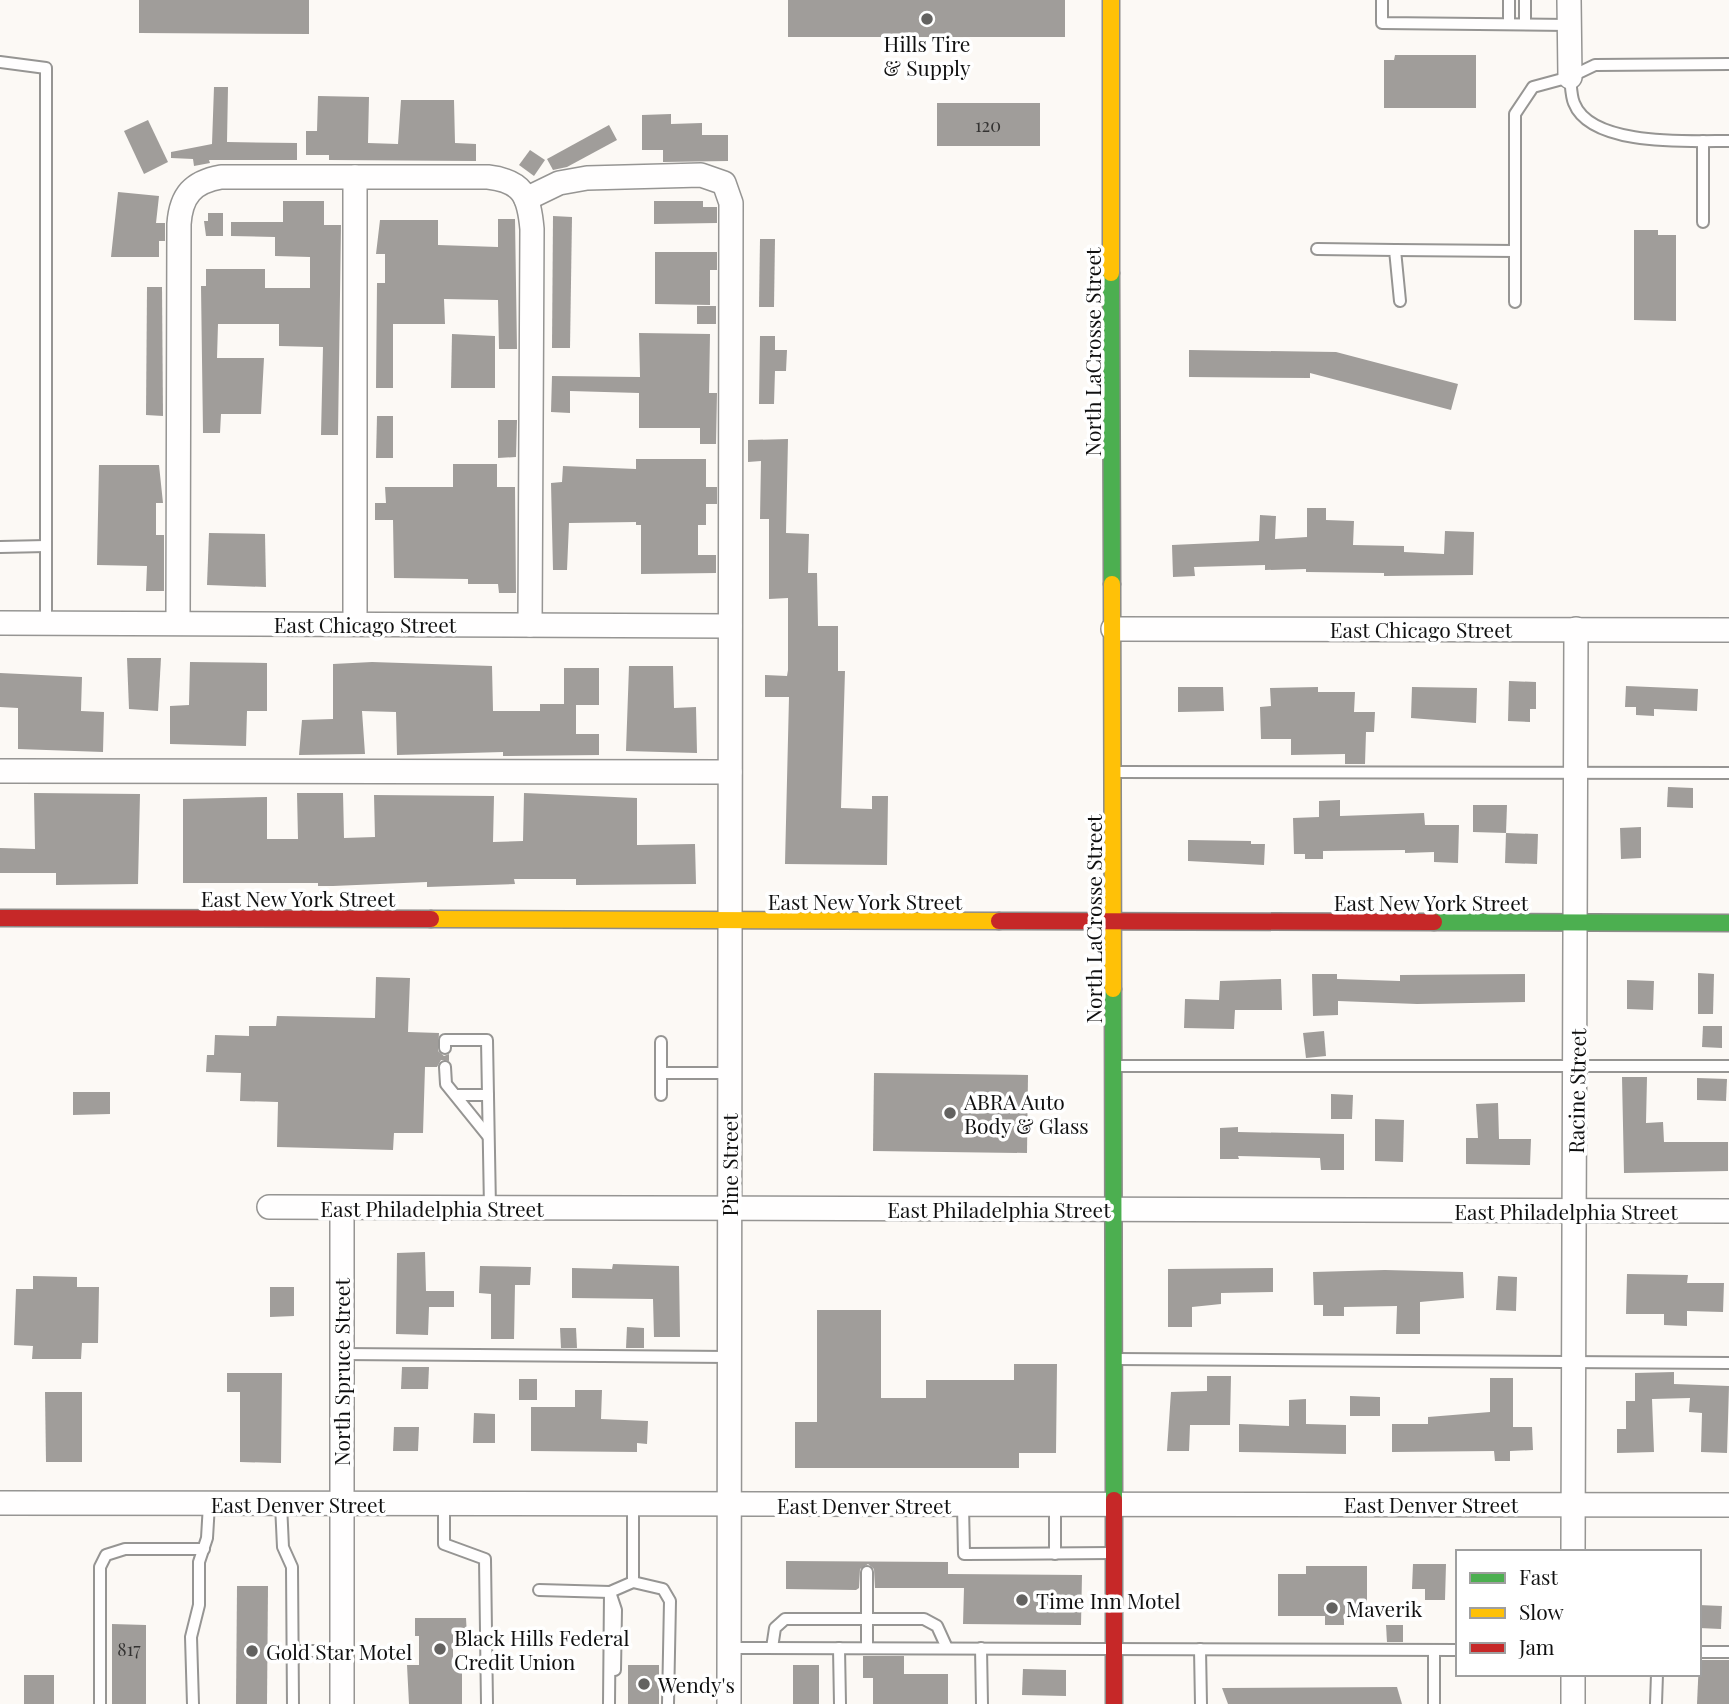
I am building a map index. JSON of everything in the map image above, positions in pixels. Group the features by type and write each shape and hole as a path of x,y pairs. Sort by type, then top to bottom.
{"street":[{"name":"North LaCrosse Street","path":"1111,0 1114,1704"},
{"path":"1569,0 1570,77"},
{"name":"Pine Street","path":"526,199 559,183 587,178 701,175 724,183 729,191 730,1704"},
{"path":"178,623 179,224 183,200 197,184 221,177 355,177 502,179 516,184 526,199 532,229 530,625"},
{"path":"355,177 355,624"},
{"name":"East Chicago Street","path":"0,622 730,626"},
{"name":"East Chicago Street","path":"1113,629 1729,630"},
{"name":"Racine Street","path":"1573,1550 1576,629"},
{"path":"0,771 730,772"},
{"name":"East New York Street","path":"0,918 1729,923"},
{"name":"East Philadelphia Street","path":"269,1208 1729,1211"},
{"name":"North Spruce Street","path":"342,1208 342,1704"},
{"name":"East Denver Street","path":"0,1503 1729,1505"},
{"path":"1573,1676 1573,1704"}],"lane":[{"path":"1382,0 1382,23 1569,25"},
{"path":"1509,0 1509,24"},
{"path":"1525,0 1525,24"},
{"path":"0,62 46,68 46,623"},
{"path":"1515,302 1515,114 1533,87 1570,77 1595,65 1729,64"},
{"path":"1570,77 1574,105 1600,130 1628,137 1729,141"},
{"path":"1703,141 1703,222"},
{"path":"1317,249 1515,251"},
{"path":"1395,250 1400,301"},
{"path":"0,547 46,546"},
{"path":"1114,772 1729,773"},
{"path":"444,1048 444,1040 487,1040 490,1208"},
{"path":"661,1042 661,1096"},
{"path":"1114,1066 1729,1066"},
{"path":"445,1067 446,1084 488,1137"},
{"path":"661,1073 729,1073"},
{"path":"456,1095 488,1096"},
{"path":"341,1354 729,1357"},
{"path":"1114,1359 1729,1363"},
{"path":"193,1704 191,1637 199,1605 200,1562 207,1538 209,1504"},
{"path":"281,1504 283,1547 292,1567 293,1704"},
{"path":"444,1505 444,1544 485,1559 487,1704"},
{"path":"633,1505 633,1582"},
{"path":"963,1505 964,1553 1114,1553"},
{"path":"1055,1505 1055,1553"},
{"path":"100,1704 100,1567 106,1555 125,1549 204,1549"},
{"path":"867,1572 867,1648"},
{"path":"539,1590 610,1592 633,1582 663,1589 670,1601 668,1704"},
{"path":"610,1592 607,1633 610,1704"},
{"path":"610,1592 616,1610 615,1704"},
{"path":"772,1648 775,1628 785,1619 924,1619 937,1626 947,1648"},
{"path":"729,1648 1456,1650"},
{"path":"839,1648 840,1704"},
{"path":"981,1648 982,1704"},
{"path":"1200,1649 1201,1704"},
{"path":"1434,1650 1434,1704"},
{"path":"292,1651 342,1651"},
{"path":"1701,1652 1729,1652"},
{"path":"1656,1704 1657,1676"}],"building":[{"path":"139,0 309,0 309,34 139,33"},
{"name":"Hills Tire & Supply","path":"788,0 1065,0 1065,37 788,37"},
{"path":"1395,55 1476,55 1476,108 1384,108 1384,60 1394,60"},
{"path":"214,87 228,87 227,142 297,143 297,160 209,160 210,163 194,166 193,159 171,158 171,152 212,144"},
{"path":"318,96 369,97 368,143 398,144 401,100 454,100 455,143 476,144 476,161 329,160 329,155 306,155 306,131 317,131"},
{"path":"937,103 1040,103 1040,146 937,146"},
{"path":"671,114 671,124 702,123 702,135 728,135 728,161 663,162 663,150 642,150 642,115"},
{"path":"148,120 168,162 144,174 124,131"},
{"path":"609,125 617,140 567,167 553,170 547,159"},
{"path":"530,150 545,160 534,176 519,165"},
{"path":"118,192 159,196 156,223 165,223 165,241 159,241 159,257 111,257"},
{"path":"283,201 324,201 324,225 341,225 338,435 321,435 323,347 279,346 279,324 218,324 217,358 264,358 261,414 221,414 220,433 203,433 201,286 206,286 206,269 265,269 265,288 310,288 310,257 275,256 275,237 231,236 231,222 283,222"},
{"path":"654,201 703,201 703,207 717,207 717,223 654,224"},
{"path":"208,213 223,213 223,236 206,236 204,221 208,221"},
{"path":"553,216 572,217 570,348 552,348"},
{"path":"498,219 515,219 517,349 499,349 498,300 444,299 445,324 393,324 393,388 376,388 377,283 385,283 385,254 376,254 380,220 438,220 438,245 498,247"},
{"path":"1634,230 1658,230 1658,235 1676,235 1676,321 1634,320"},
{"path":"760,239 775,239 774,307 759,307"},
{"path":"655,252 717,252 717,270 710,270 710,305 655,304"},
{"path":"147,287 162,287 163,416 146,415"},
{"path":"697,306 716,306 716,324 697,324"},
{"path":"639,333 710,334 709,393 717,393 716,444 700,444 700,428 639,428 639,393 570,391 570,413 551,412 552,376 640,377"},
{"path":"452,334 495,336 495,388 451,388"},
{"path":"760,336 775,336 775,350 787,350 786,371 775,371 774,404 759,404"},
{"path":"1189,350 1336,352 1458,384 1451,410 1310,373 1310,378 1189,377"},
{"path":"377,416 393,416 393,458 376,458"},
{"path":"498,420 517,420 516,457 498,458"},
{"path":"788,439 786,533 809,534 808,573 817,573 818,626 838,626 838,671 845,671 841,808 872,809 872,796 888,796 887,865 785,864 789,697 765,697 765,675 787,676 788,598 769,599 769,519 760,519 761,461 748,462 748,440"},
{"path":"636,459 706,459 706,487 717,487 717,504 706,504 706,525 698,525 698,555 716,555 716,573 641,574 641,525 636,525 636,522 569,523 567,570 553,570 551,483 562,482 563,466 636,469"},
{"path":"453,464 497,464 497,487 515,487 516,593 499,593 498,584 468,584 468,579 394,578 393,520 375,520 375,503 386,503 385,487 453,487"},
{"path":"99,465 159,465 163,503 156,503 156,535 164,535 164,591 146,591 147,566 97,565"},
{"path":"1307,508 1326,508 1326,520 1354,521 1353,545 1404,546 1404,552 1444,554 1445,531 1474,532 1473,575 1384,576 1384,573 1306,572 1306,569 1265,570 1265,565 1194,567 1195,576 1173,577 1172,545 1259,541 1260,515 1276,516 1275,539 1307,537"},
{"path":"209,533 265,534 266,587 207,585"},
{"path":"127,658 161,658 158,711 129,709"},
{"path":"190,662 267,663 267,711 247,711 246,746 170,744 170,706 189,705"},
{"path":"372,662 492,666 493,711 540,711 540,704 564,704 564,668 599,668 599,705 576,705 576,734 599,734 599,755 503,756 503,752 397,755 396,712 362,711 365,754 299,755 302,720 333,719 333,664"},
{"path":"629,666 673,666 674,708 696,707 697,753 626,751"},
{"path":"0,673 82,677 81,711 104,712 103,752 18,749 18,708 0,707"},
{"path":"1509,681 1536,682 1536,709 1530,709 1530,722 1508,721"},
{"path":"1626,686 1698,689 1697,711 1654,709 1654,716 1636,715 1636,707 1625,707"},
{"path":"1178,687 1223,687 1224,711 1178,712"},
{"path":"1318,687 1318,692 1355,692 1354,712 1375,712 1374,732 1366,732 1365,764 1345,764 1345,754 1291,755 1291,739 1261,739 1260,707 1271,706 1270,688"},
{"path":"1412,687 1477,688 1476,723 1411,718"},
{"path":"1668,787 1693,788 1693,808 1667,807"},
{"path":"34,793 140,794 138,884 56,885 56,873 0,873 0,848 35,849"},
{"path":"297,793 343,793 344,838 375,837 374,795 494,796 493,842 523,841 524,793 637,798 637,845 695,844 696,884 576,885 576,879 514,879 515,884 427,887 427,882 333,886 318,886 318,883 183,883 183,799 267,797 267,839 298,839"},
{"path":"1340,800 1340,816 1424,813 1425,825 1459,825 1458,863 1434,862 1434,852 1405,853 1405,850 1323,851 1323,859 1305,859 1305,854 1294,854 1293,818 1319,817 1319,801"},
{"path":"1473,805 1507,805 1506,833 1473,832"},
{"path":"1641,827 1641,858 1621,859 1620,828"},
{"path":"1506,833 1538,834 1537,864 1505,863"},
{"path":"1188,840 1251,841 1251,844 1265,844 1264,865 1188,861"},
{"path":"1698,973 1714,974 1713,1014 1698,1014"},
{"path":"1312,974 1337,974 1337,979 1400,981 1400,975 1525,974 1525,1002 1417,1004 1338,1001 1338,1015 1313,1016"},
{"path":"376,977 410,978 408,1032 439,1033 438,1051 444,1056 449,1054 449,1061 441,1060 437,1067 425,1067 423,1133 394,1133 393,1150 277,1147 278,1102 240,1101 241,1073 206,1072 207,1055 214,1055 215,1035 249,1036 249,1026 276,1026 277,1016 375,1018"},
{"path":"1281,979 1282,1010 1235,1010 1234,1029 1184,1028 1185,999 1219,1000 1220,981"},
{"path":"1627,980 1654,981 1653,1010 1627,1009"},
{"path":"1703,1026 1722,1026 1722,1048 1702,1047"},
{"path":"1324,1031 1326,1056 1306,1058 1303,1033"},
{"name":"ABRA Auto Body & Glass","path":"874,1073 1028,1075 1027,1153 873,1151"},
{"path":"1622,1077 1647,1077 1646,1123 1663,1122 1664,1142 1728,1142 1728,1171 1624,1173"},
{"path":"1697,1078 1727,1079 1726,1101 1697,1100"},
{"path":"73,1092 110,1092 110,1114 73,1115"},
{"path":"1331,1094 1353,1095 1352,1119 1331,1119"},
{"path":"1498,1103 1499,1139 1531,1139 1530,1165 1466,1164 1466,1138 1478,1138 1476,1104"},
{"path":"1375,1119 1404,1120 1403,1162 1375,1161"},
{"path":"1238,1127 1238,1132 1344,1134 1344,1170 1321,1170 1320,1158 1238,1156 1239,1159 1220,1159 1220,1128"},
{"path":"425,1252 426,1291 454,1291 454,1307 429,1307 428,1335 396,1334 397,1253"},
{"path":"613,1264 679,1266 680,1337 654,1337 653,1299 572,1298 572,1268 612,1269"},
{"path":"480,1266 531,1267 530,1285 515,1285 514,1339 491,1339 491,1294 479,1293"},
{"path":"1273,1268 1273,1292 1221,1293 1221,1304 1192,1307 1192,1327 1168,1327 1168,1269"},
{"path":"1313,1272 1463,1272 1464,1298 1420,1302 1420,1334 1396,1334 1397,1306 1344,1307 1344,1316 1323,1316 1323,1305 1314,1305"},
{"path":"1627,1274 1688,1275 1687,1283 1724,1283 1723,1312 1687,1311 1687,1326 1664,1325 1664,1314 1626,1314"},
{"path":"33,1276 77,1277 77,1287 99,1287 98,1343 82,1343 81,1359 32,1359 33,1346 14,1345 16,1289 33,1289"},
{"path":"1498,1276 1517,1277 1516,1311 1496,1310"},
{"path":"270,1287 294,1287 294,1316 270,1317"},
{"path":"817,1310 881,1310 881,1398 926,1398 926,1380 1014,1380 1014,1364 1057,1364 1056,1453 1019,1453 1019,1468 795,1468 795,1422 817,1422"},
{"path":"627,1327 644,1328 644,1348 626,1348"},
{"path":"560,1328 576,1328 577,1348 561,1348"},
{"path":"402,1367 429,1367 428,1389 401,1389"},
{"path":"1674,1372 1674,1384 1729,1386 1727,1453 1701,1452 1702,1413 1689,1412 1690,1398 1652,1399 1654,1452 1617,1453 1617,1429 1626,1429 1626,1401 1635,1401 1635,1373"},
{"path":"227,1373 282,1373 281,1463 240,1462 240,1392 227,1392"},
{"path":"1207,1376 1231,1376 1230,1425 1190,1425 1189,1451 1167,1451 1171,1392 1207,1391"},
{"path":"1490,1378 1513,1378 1513,1427 1532,1427 1533,1450 1510,1451 1510,1461 1495,1461 1494,1451 1392,1452 1392,1424 1428,1424 1428,1417 1490,1412"},
{"path":"519,1379 537,1379 537,1400 519,1400"},
{"path":"575,1390 602,1390 601,1419 648,1421 647,1444 637,1443 637,1452 531,1451 531,1407 575,1407"},
{"path":"45,1392 82,1392 82,1462 46,1462"},
{"path":"1350,1396 1380,1397 1380,1416 1350,1416"},
{"path":"1306,1399 1306,1424 1346,1425 1346,1454 1239,1452 1239,1424 1289,1426 1289,1400"},
{"path":"474,1413 495,1414 495,1443 473,1443"},
{"path":"394,1427 419,1427 418,1451 393,1451"},
{"path":"786,1561 948,1562 948,1574 1082,1575 1081,1625 963,1624 964,1588 875,1588 874,1569 868,1564 860,1569 859,1588 856,1590 786,1589"},
{"path":"1413,1564 1446,1564 1445,1600 1425,1600 1425,1589 1412,1589"},
{"path":"1306,1566 1367,1566 1367,1617 1344,1617 1344,1625 1325,1625 1325,1616 1278,1616 1278,1574 1306,1574"},
{"name":"Gold Star Motel","path":"237,1586 268,1586 267,1704 236,1704"},
{"path":"1701,1605 1722,1606 1721,1629 1701,1628"},
{"name":"Black Hills Federal Credit Union","path":"415,1618 466,1618 467,1636 453,1636 453,1668 462,1668 462,1704 409,1704 407,1665 419,1665 419,1636 415,1636"},
{"path":"112,1624 146,1625 146,1704 112,1704"},
{"path":"1386,1625 1403,1625 1403,1642 1387,1642"},
{"path":"863,1656 904,1656 904,1674 948,1674 948,1704 873,1704 873,1678 863,1678"},
{"path":"1701,1660 1729,1660 1729,1704 1697,1704"},
{"name":"Wendy's","path":"628,1665 659,1665 659,1704 628,1704"},
{"path":"793,1665 819,1665 819,1704 793,1704"},
{"name":"Time Inn Motel","path":"1023,1669 1066,1670 1066,1696 1022,1695"},
{"path":"24,1675 54,1675 54,1704 24,1704"},
{"path":"1397,1687 1402,1704 1228,1704 1222,1688"}],"traffic: fast":[{"path":"1111,273 1112,584"},
{"path":"1434,922 1729,923"},
{"path":"1113,989 1114,1500"}],"traffic: slow":[{"path":"1111,0 1111,273"},
{"path":"1112,584 1113,989"},
{"path":"431,919 999,921"}],"traffic: jam":[{"path":"0,918 431,919"},
{"path":"999,921 1434,922"},
{"path":"1114,1500 1114,1704"}],"place":[{"name":"Hills Tire & Supply","path":"927,19"},
{"name":"ABRA Auto Body & Glass","path":"950,1113"},
{"name":"Time Inn Motel","path":"1022,1600"},
{"name":"Maverik","path":"1332,1608"},
{"name":"Black Hills Federal Credit Union","path":"440,1649"},
{"name":"Gold Star Motel","path":"252,1651"},
{"name":"Wendy's","path":"644,1684"}]}
